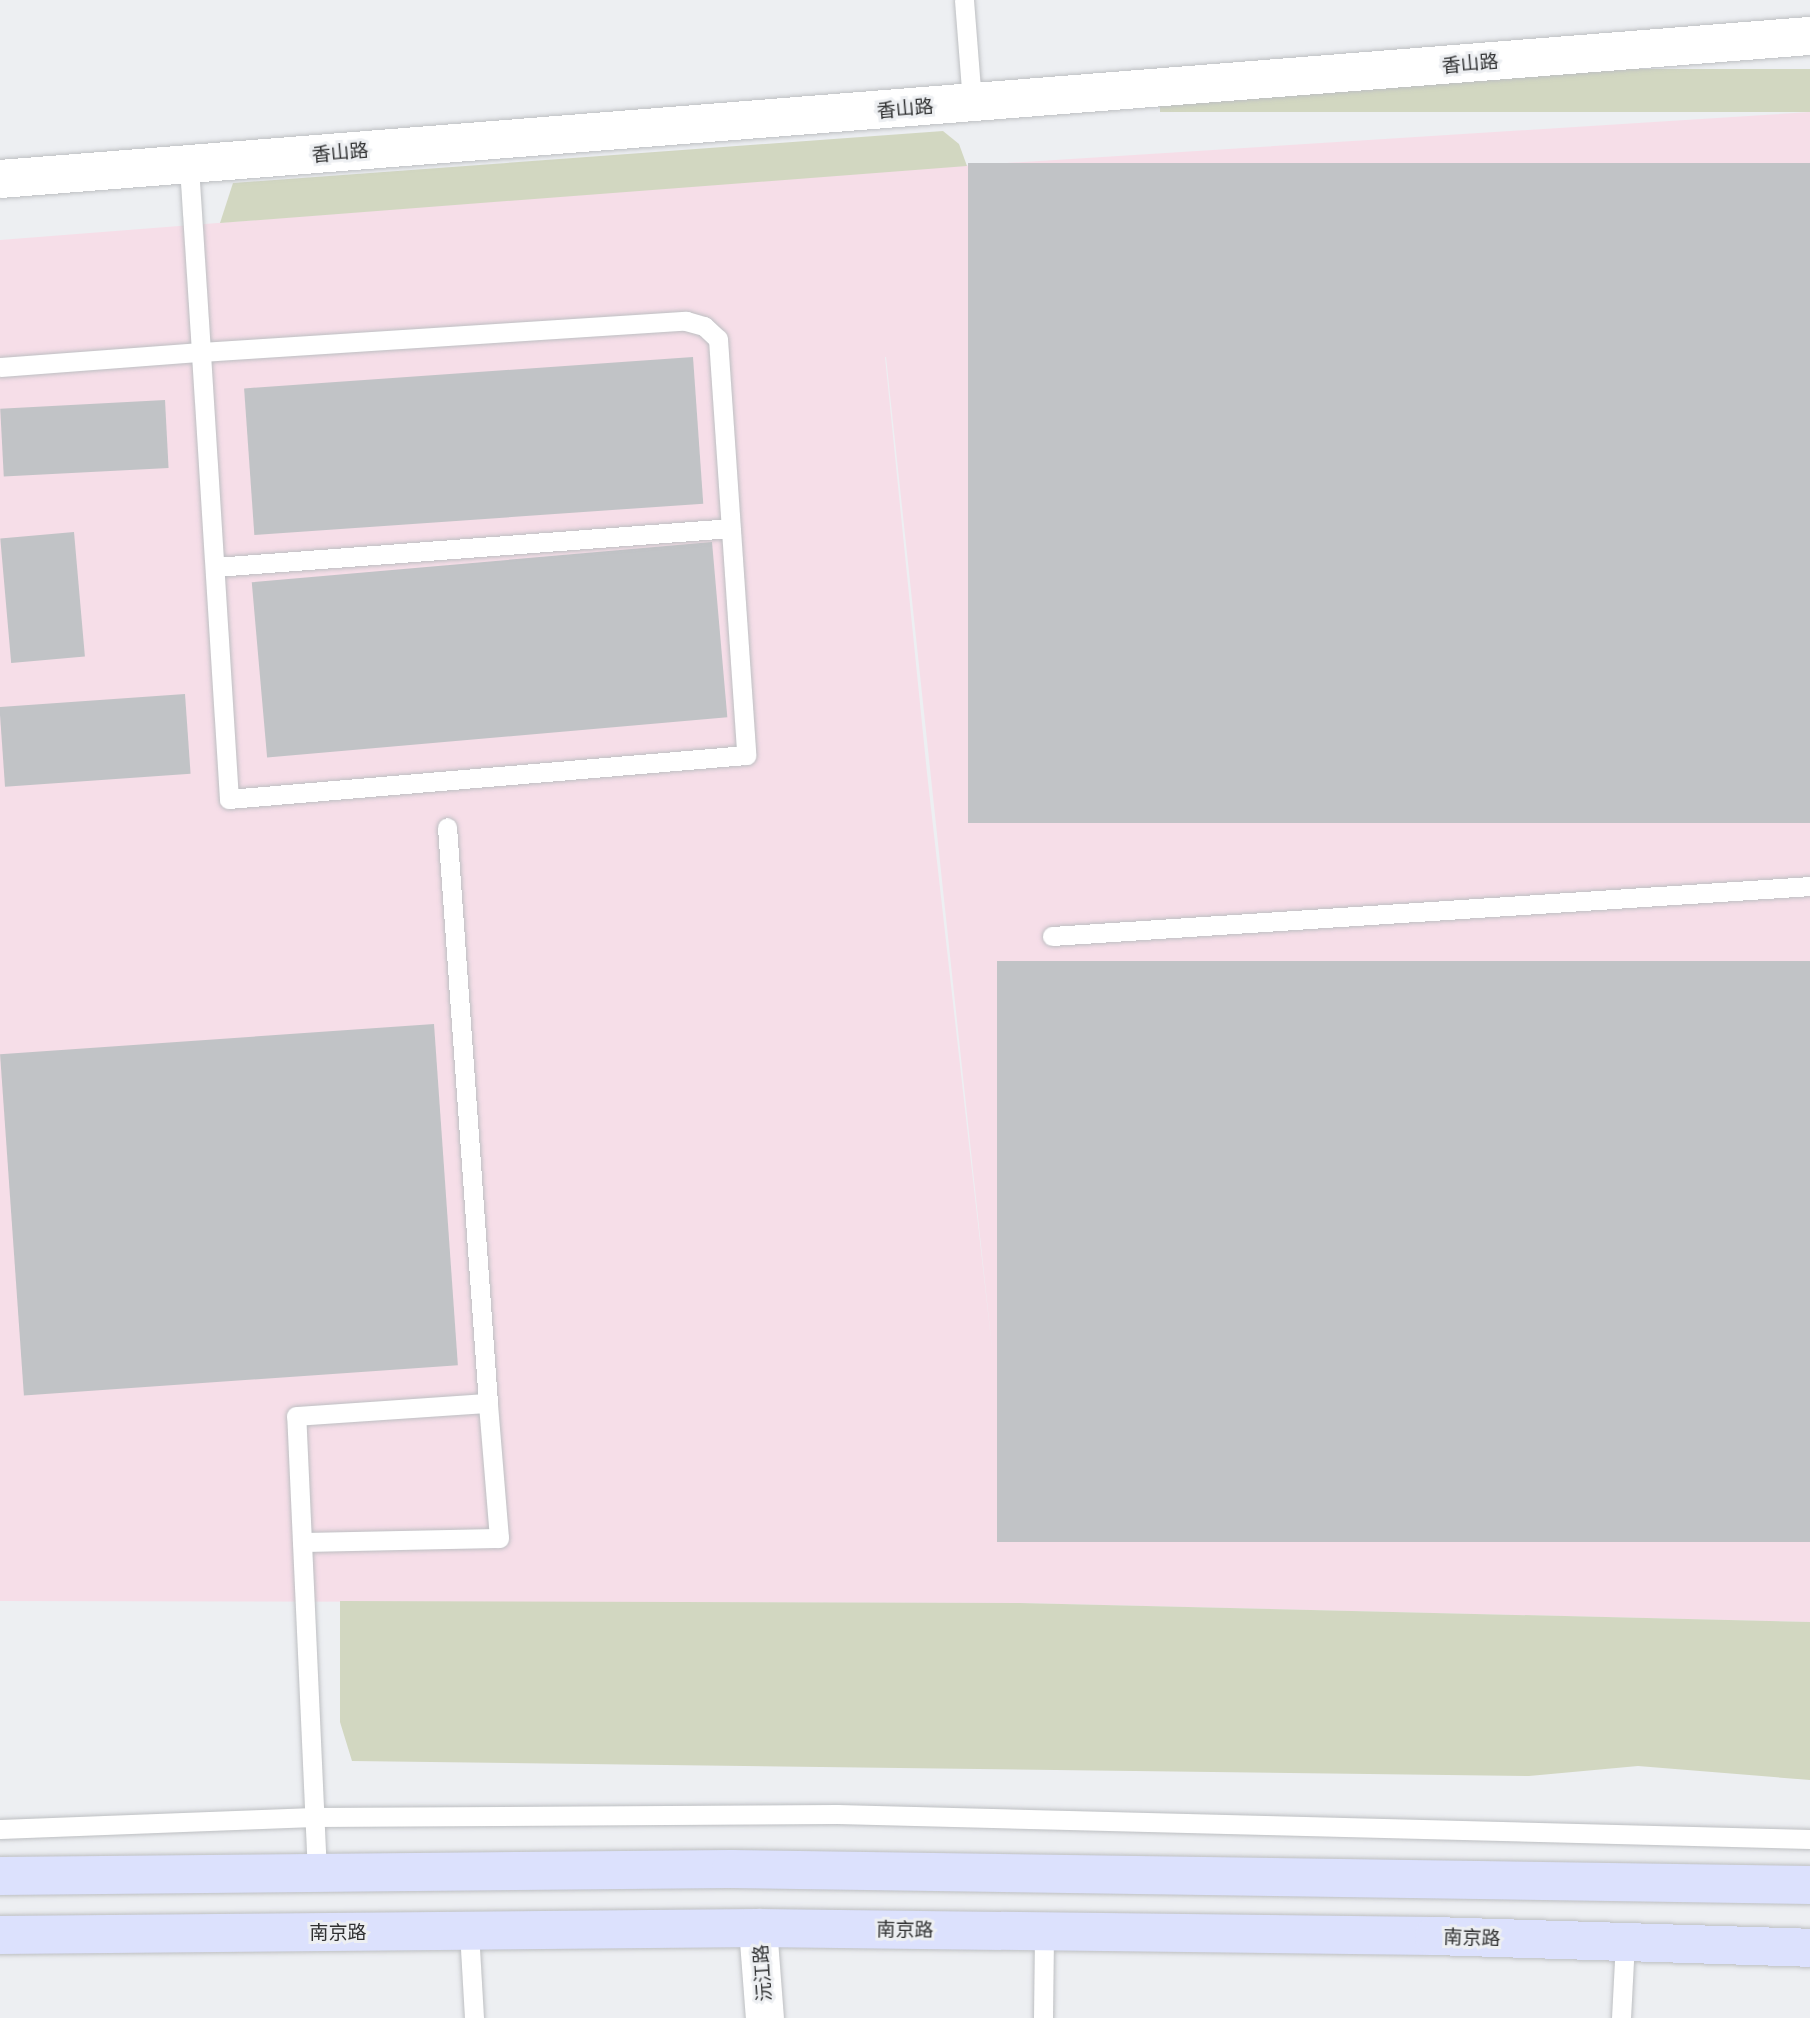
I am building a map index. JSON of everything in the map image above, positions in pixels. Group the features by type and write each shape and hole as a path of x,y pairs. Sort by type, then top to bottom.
{"main road":[{"path":"0,1876 773,1870 1810,1885"},
{"name":"南京路","path":"0,1935 758,1928 1625,1942 1810,1948"}],"street":[{"name":"香山路","path":"0,179 1810,36"},
{"name":"沅江路","path":"758,1928 765,2018"}],"lane":[{"path":"964,0 972,102"},
{"path":"0,367 201,352 686,321 704,326 718,339 746,755 229,799 215,567 201,352 189,164"},
{"path":"215,567 731,528"},
{"path":"302,1542 499,1538 447,827"},
{"path":"1052,936 1810,886"},
{"path":"317,1873 296,1416 488,1403"},
{"path":"0,1829 314,1817 837,1814 1810,1839"},
{"path":"469,1931 474,2018"},
{"path":"1042,2018 1044,1931"},
{"path":"1621,2018 1625,1942"}],"shaded area":[{"path":"1810,112 1810,1622 1020,1603 0,1601 0,240 866,172","holes":["886,357 992,1348 927,773"]}],"green space":[{"path":"1160,69 1810,69 1810,112 1160,112"},
{"path":"943,131 959,144 967,166 220,223 233,183"},
{"path":"340,1601 1020,1603 1810,1622 1810,1780 1638,1766 1529,1776 352,1761 340,1722"}],"building":[{"path":"968,163 1810,163 1810,823 968,823"},
{"path":"693,357 703,504 254,535 244,388"},
{"path":"165,400 169,468 4,477 0,409"},
{"path":"74,532 85,657 11,663 0,538"},
{"path":"712,542 727,717 267,758 252,582"},
{"path":"185,694 191,774 5,787 0,707"},
{"path":"997,961 1810,961 1810,1542 997,1542"},
{"path":"434,1024 458,1365 24,1396 0,1054"}]}
